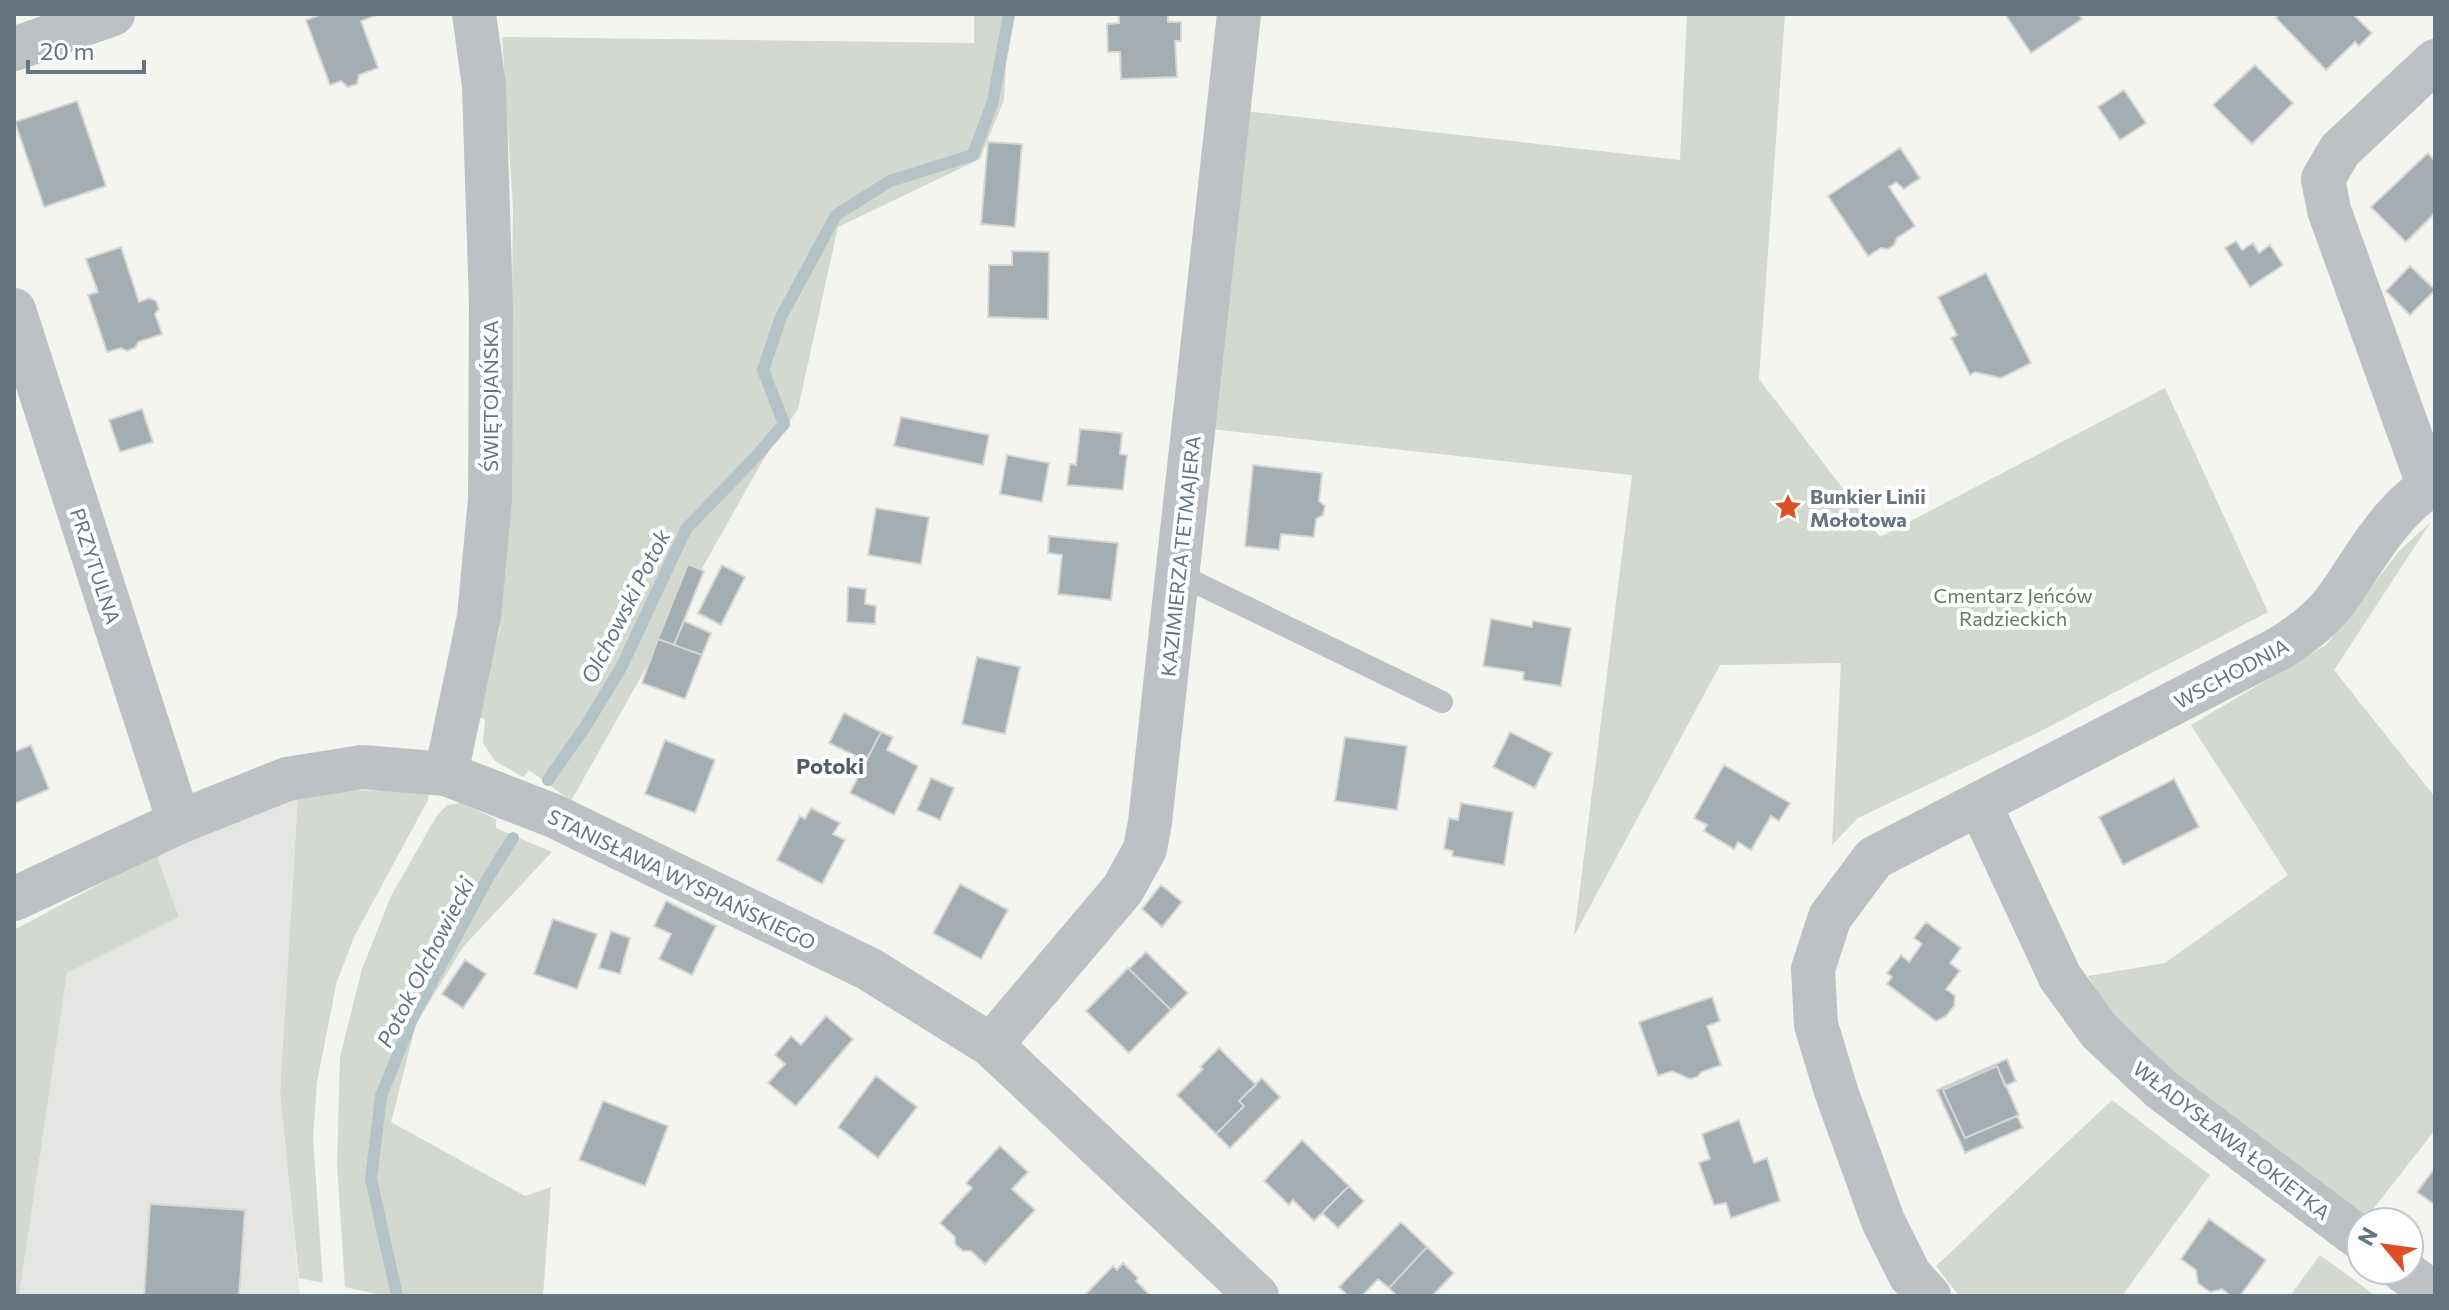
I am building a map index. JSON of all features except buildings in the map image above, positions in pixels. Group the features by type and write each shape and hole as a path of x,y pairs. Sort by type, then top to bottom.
{"street":[{"path":"14,49 113,14"},
{"name":"ŚWIĘTOJAŃSKA","path":"446,774 479,617 490,499 491,305 485,101 474,14"},
{"name":"KAZIMIERZA TETMAJERA","path":"991,1045 1123,889 1145,849 1239,14"},
{"path":"2432,485 2329,210 2323,179 2340,150 2435,61"},
{"name":"PRZYTULNA","path":"14,310 179,822"},
{"name":"WSCHODNIA","path":"1980,805 2280,648 2308,630 2335,602 2365,553 2388,526 2432,485"},
{"name":"STANISŁAWA WYSPIAŃSKIEGO","path":"14,899 179,822 287,779 362,767 446,774 554,816 869,969 991,1045 1257,1296"},
{"path":"1929,1296 1910,1275 1883,1221 1837,1094 1816,1025 1813,969 1830,917 1874,858 1980,805"},
{"name":"WŁADYSŁAWA ŁOKIETKA","path":"1980,805 2060,977 2100,1032 2161,1089 2345,1227"}],"lane":[{"path":"1178,574 1442,702"}],"shaded area":[{"path":"298,796 280,1094 300,1296 19,1296 67,973 179,917 156,854"}],"green space":[{"path":"974,14 1009,14 1004,100 980,159 838,227 798,409 763,460 571,801 529,770 523,777 495,761 483,743 485,719 475,716 500,629 511,406 513,207 502,37 974,43"},
{"name":"Cmentarz Jeńców Radzieckich","path":"1687,14 1785,14 1759,379 1880,537 2165,388 2268,612 2041,731 1858,818 1832,845 1841,663 1720,665 1574,936 1632,475 1211,429 1246,111 1680,160"},
{"path":"2431,522 2334,670 2435,797 2435,1130 2375,1206 2350,1206 2122,1033 2088,976 2165,963 2288,875 2191,725 2326,645 2400,550"},
{"path":"339,790 429,791 428,800 355,935 337,981 317,1082 313,1137 323,1283 299,1278 280,1094 298,796"},
{"path":"461,803 496,819 496,828 552,852 463,947 416,1024 391,1122 525,1196 551,1187 543,1296 385,1296 345,1287 337,1164 340,1057 362,969 391,896 436,817 447,805"},
{"path":"156,854 179,917 67,973 19,1296 14,1296 14,930"},
{"path":"2112,1100 2210,1175 2122,1296 1959,1296 1936,1266"},
{"path":"2320,1255 2345,1273 2345,1286 2362,1286 2376,1296 2290,1296"}],"waterway":[{"name":"Olchowski Potok","path":"548,780 622,666 686,529 784,424 763,370 781,317 836,215 890,181 973,155 993,101 1009,14"},
{"name":"Potok Olchowiecki","path":"397,1296 371,1179 381,1096 413,1017 489,876 513,838"}],"place":[{"name":"Bunkier Linii Mołotowa","path":"1788,507"}],"district":[{"name":"Potoki","path":"830,765"}]}
